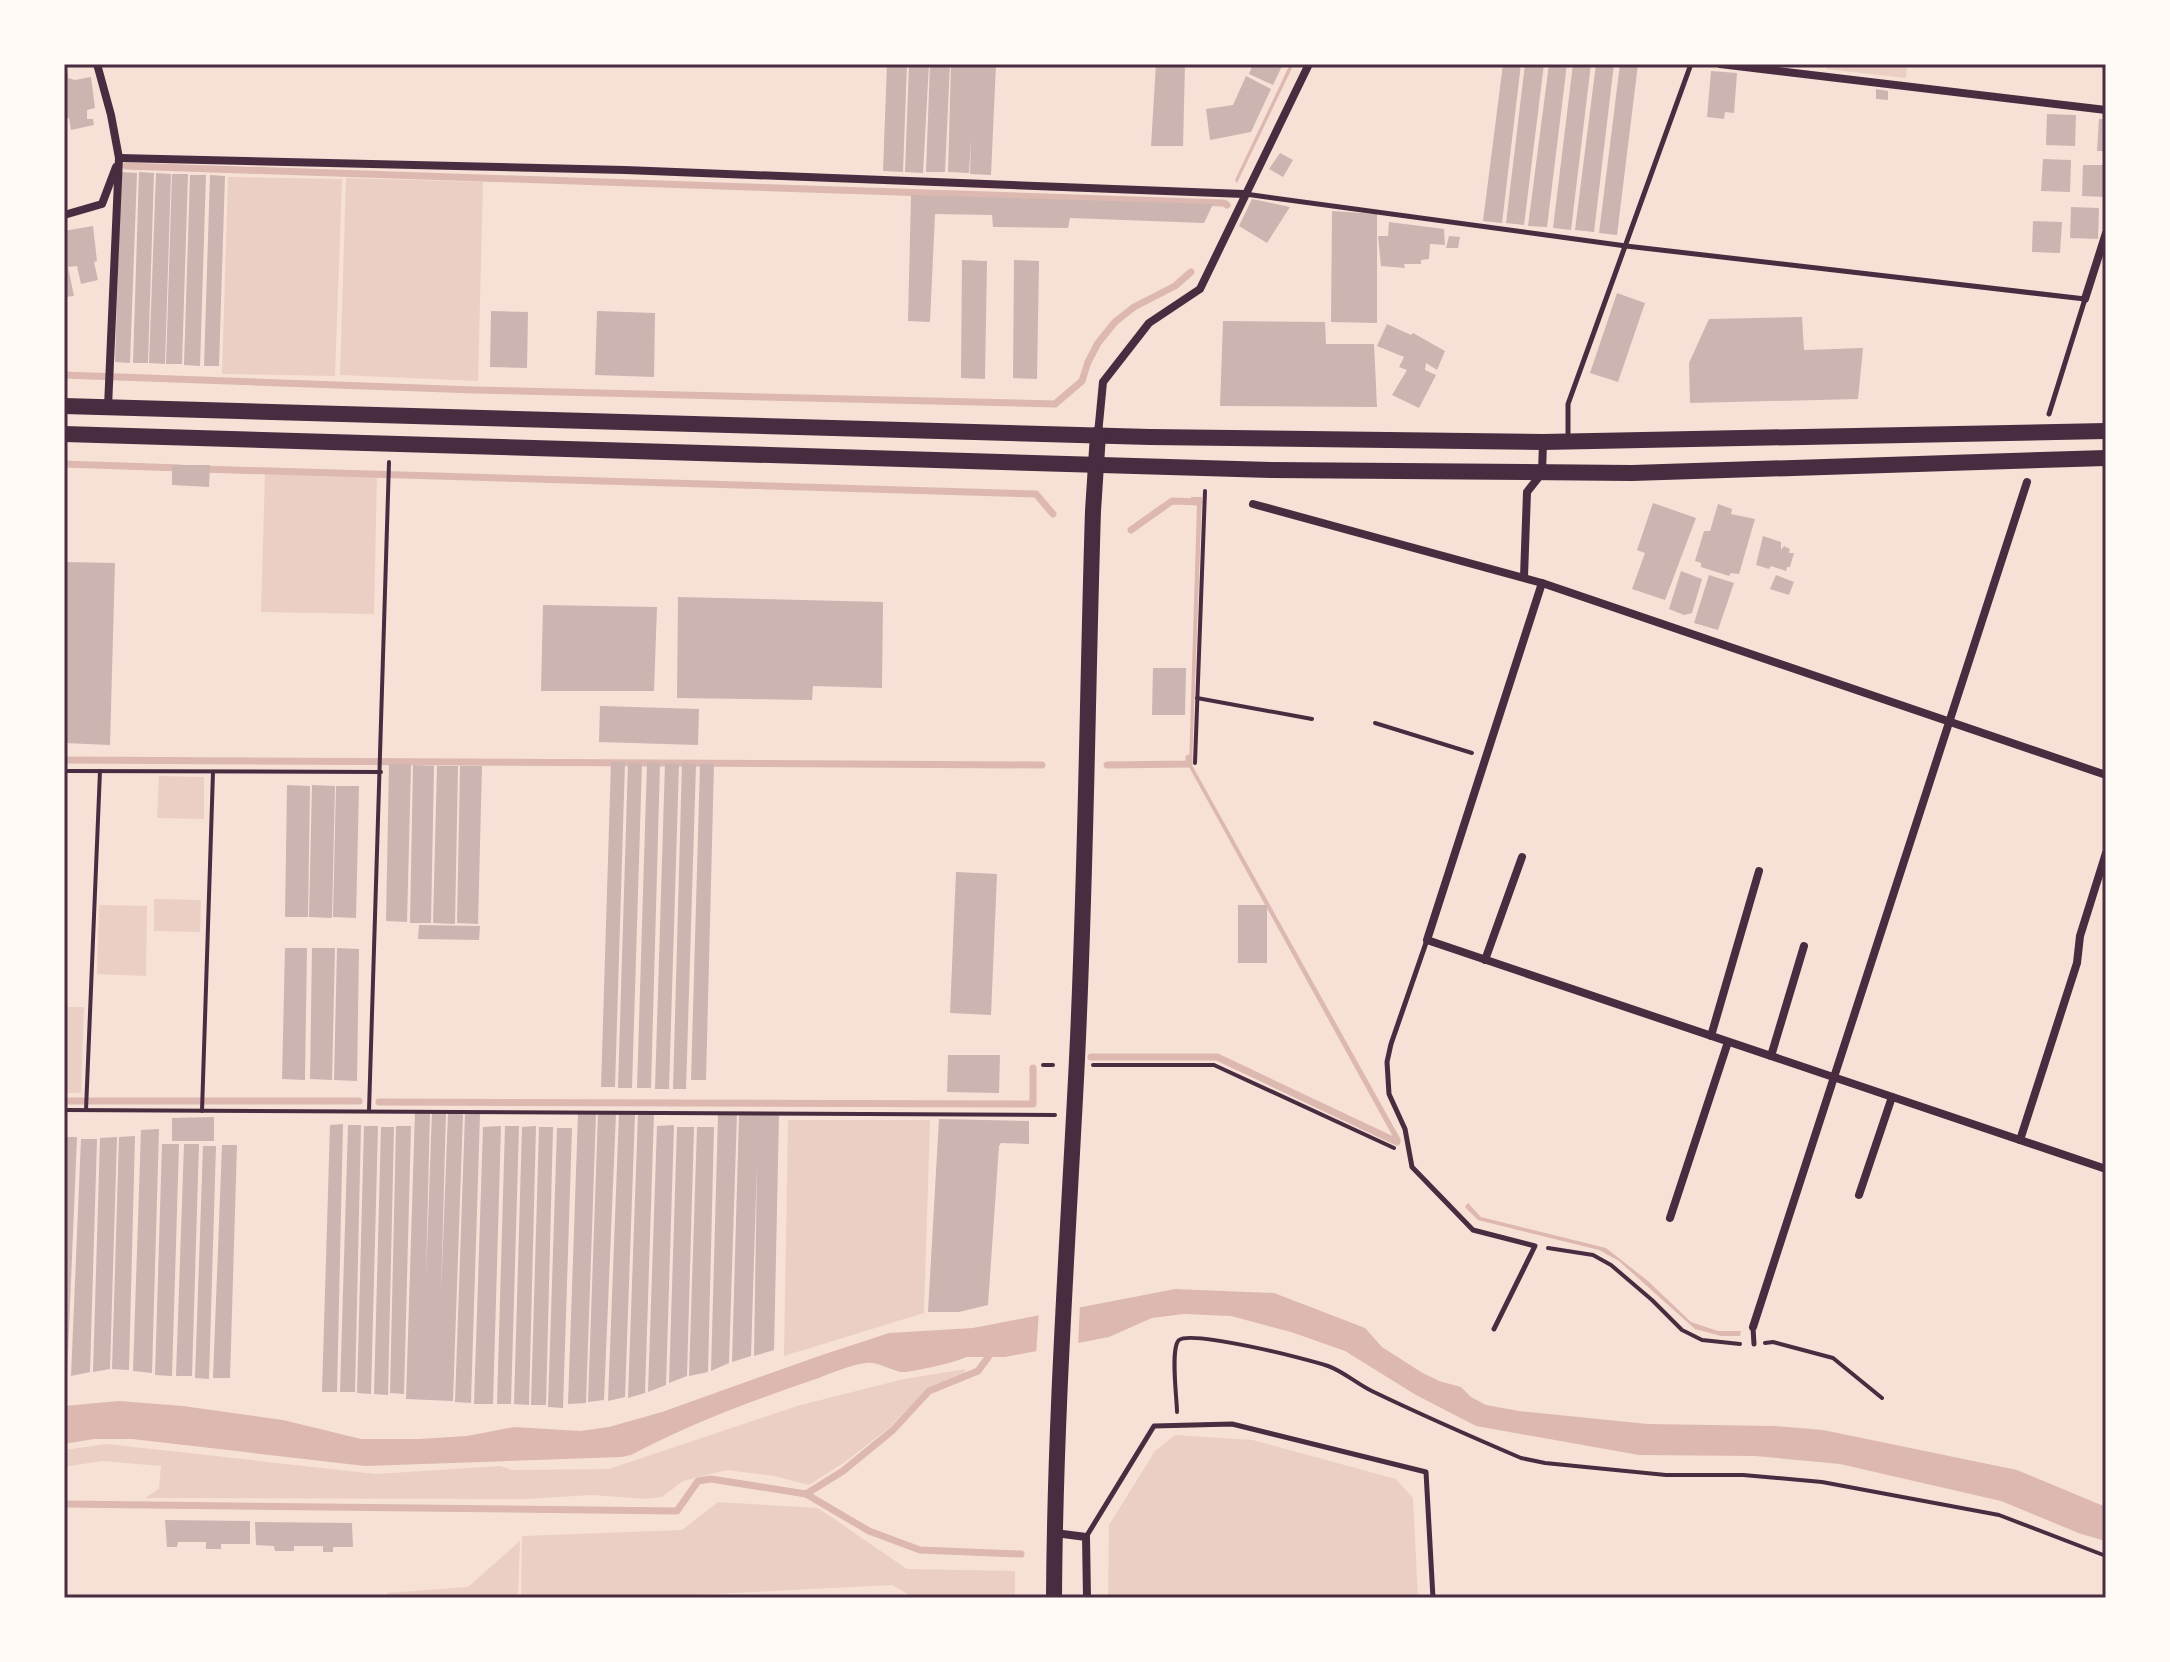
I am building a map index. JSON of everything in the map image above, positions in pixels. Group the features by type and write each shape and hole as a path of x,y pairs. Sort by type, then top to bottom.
{"highway":[{"path":"64,406 1098,434 1543,442 2106,431"},
{"path":"64,434 1096,466 1542,473 2106,458"},
{"path":"1054,1598 1098,434"}],"street":[{"path":"97,64 119,158 108,407"},
{"path":"1098,434 1103,382 1149,323 1200,289 1309,64"},
{"path":"1720,64 2106,110"},
{"path":"119,158 625,170 1244,194"},
{"path":"64,215 102,204 119,158"},
{"path":"2085,299 2106,233"},
{"path":"1524,577 1527,492 1542,473 1543,442"},
{"path":"1753,1327 2027,482"},
{"path":"1253,504 1524,577 2106,775"},
{"path":"1542,583 1427,940 2106,1169"},
{"path":"2020,1140 2077,963 2080,936 2106,853"},
{"path":"1485,960 1522,857"},
{"path":"1711,1036 1759,871"},
{"path":"1771,1056 1804,946"},
{"path":"1670,1218 1728,1042"},
{"path":"1859,1195 1892,1097"},
{"path":"1055,1533 1086,1537 1087,1598"}],"lane":[{"path":"1568,442 1568,404 1691,64"},
{"path":"1244,194 1626,246 2085,299 2049,414"},
{"path":"1427,940 1387,1062 1389,1094 1405,1129 1412,1167 1473,1230 1535,1246 1494,1329"},
{"path":"1753,1327 1754,1344"},
{"path":"1086,1537 1154,1426 1232,1424 1426,1472 1433,1598"}],"path":[{"path":"369,1111 390,446"},
{"path":"1195,763 1205,491"},
{"path":"1197,698 1312,719"},
{"path":"1375,723 1486,757"},
{"path":"64,771 381,772"},
{"path":"86,1110 100,771"},
{"path":"202,1111 213,772"},
{"path":"1043,1065 1053,1065"},
{"path":"1091,1065 1214,1065 1409,1153"},
{"path":"64,1110 1074,1116"},
{"path":"1535,1246 1593,1255 1611,1265 1682,1330 1702,1340 1754,1344 1773,1342 1833,1358 1882,1398"},
{"path":"1178,1426 1174,1355 1180,1339 1192,1336 1249,1346 1329,1367 1371,1391 1521,1458 1666,1475 1743,1475 1835,1484 1999,1515 2106,1556"}],"shaded area":[{"path":"1290,64 1294,64 1237,183 1235,180"},
{"path":"1827,64 1907,64 1906,78 1826,69"},
{"path":"228,177 342,179 335,376 222,374"},
{"path":"346,178 483,182 478,381 340,375"},
{"path":"265,473 377,475 374,614 261,612"},
{"path":"1191,497 1202,497 1192,765 1401,1140 1397,1144 1189,767 1197,504 1190,501"},
{"path":"159,776 204,777 204,819 157,818"},
{"path":"154,899 201,900 200,932 154,931"},
{"path":"99,905 147,906 146,976 97,974"},
{"path":"64,1007 84,1007 81,1093 64,1093"},
{"path":"788,1120 930,1120 924,1313 784,1356"},
{"path":"1468,1203 1481,1217 1606,1248 1648,1281 1691,1322 1718,1331 1741,1331 1740,1336 1721,1336 1695,1329 1619,1261 1599,1250 1478,1220 1465,1207"},
{"path":"1175,1289 1274,1293 1365,1328 1382,1347 1421,1372 1461,1387 1486,1405 1648,1424 1823,1430 2017,1470 2106,1507 2106,1541 2001,1501 1840,1464 1755,1456 1639,1455 1476,1426 1416,1395 1345,1351 1231,1316 1184,1314 1152,1318 1109,1337 1005,1357 966,1357 906,1372 875,1363 860,1364 743,1405 621,1457 365,1466 132,1439 94,1439 64,1444 64,1406 119,1401 283,1420 361,1439 467,1436 514,1427 580,1431 609,1427 662,1412 889,1333 973,1328"},
{"path":"966,1369 964,1373 928,1388 889,1428 809,1485 774,1476 727,1470 683,1481 662,1497 645,1499 592,1495 527,1499 145,1498 159,1489 161,1466 102,1461 64,1467 64,1450 107,1444 376,1474 500,1466 512,1470 609,1469 797,1406 904,1379"},
{"path":"1175,1435 1253,1440 1396,1479 1413,1498 1418,1598 1108,1598 1109,1525 1155,1451"},
{"path":"718,1502 818,1508 907,1569 1015,1571 1015,1598 914,1598 892,1585 631,1598 521,1598 522,1536 682,1530"},
{"path":"520,1541 518,1598 387,1598 387,1593 468,1587"}],"pier":[{"path":"1080,1304 1078,1347 1036,1355 1039,1311"}],"building":[{"path":"887,64 907,64 903,172 883,171"},
{"path":"909,64 929,64 923,173 905,172"},
{"path":"930,64 950,64 945,172 926,172"},
{"path":"951,64 996,64 991,175 970,174 971,138 969,173 948,172"},
{"path":"1156,64 1185,64 1183,146 1151,146"},
{"path":"1253,64 1283,64 1273,85 1249,74"},
{"path":"1503,64 1521,64 1502,223 1483,221"},
{"path":"1525,64 1544,64 1524,225 1506,223"},
{"path":"1549,64 1567,64 1547,227 1528,226"},
{"path":"1573,64 1591,64 1571,230 1553,228"},
{"path":"1596,64 1614,64 1594,232 1575,230"},
{"path":"1620,64 1638,64 1617,235 1599,233"},
{"path":"1711,71 1737,73 1734,113 1725,112 1724,119 1707,117"},
{"path":"64,73 75,80 91,77 95,108 87,110 87,119 93,119 94,125 71,130 69,118 64,118"},
{"path":"1246,76 1271,89 1251,132 1210,140 1206,109 1233,105"},
{"path":"1876,89 1888,91 1888,100 1876,99"},
{"path":"2047,114 2076,115 2075,146 2046,145"},
{"path":"2099,119 2106,119 2106,151 2097,151"},
{"path":"1280,153 1293,160 1283,177 1269,169"},
{"path":"2043,159 2071,160 2070,192 2041,191"},
{"path":"2083,165 2106,165 2106,197 2082,196"},
{"path":"121,172 137,173 130,363 115,362"},
{"path":"139,172 154,173 148,363 133,363"},
{"path":"156,173 171,174 165,364 149,363"},
{"path":"172,174 188,174 182,364 166,364"},
{"path":"190,175 206,175 200,366 184,365"},
{"path":"210,175 225,176 219,366 204,366"},
{"path":"911,195 1213,204 1204,223 1070,218 1068,228 993,227 992,215 935,214 930,322 908,321"},
{"path":"1252,199 1290,207 1267,243 1239,226"},
{"path":"2071,207 2099,208 2098,239 2070,238"},
{"path":"1332,211 1377,214 1377,323 1331,322"},
{"path":"2033,221 2062,222 2060,253 2032,252"},
{"path":"1389,222 1444,229 1445,245 1430,244 1429,259 1421,260 1421,264 1404,264 1405,268 1381,266 1378,236 1388,236"},
{"path":"93,226 98,280 81,284 77,266 68,267 74,296 64,297 64,231"},
{"path":"1449,236 1460,237 1458,248 1446,248"},
{"path":"962,260 987,261 985,379 961,378"},
{"path":"1014,260 1039,261 1037,379 1013,378"},
{"path":"1617,293 1645,303 1618,382 1590,373"},
{"path":"491,311 528,312 527,368 490,367"},
{"path":"597,311 655,313 654,377 595,375"},
{"path":"1802,317 1804,350 1863,348 1858,399 1690,403 1689,363 1709,319"},
{"path":"1223,321 1325,322 1326,344 1374,344 1377,407 1220,406"},
{"path":"1387,324 1411,335 1413,333 1445,351 1437,370 1426,363 1425,370 1436,375 1419,408 1392,395 1407,370 1399,367 1404,357 1377,346"},
{"path":"172,465 210,465 209,487 172,485"},
{"path":"1653,503 1696,518 1665,600 1632,589 1645,553 1637,550"},
{"path":"1718,504 1732,509 1731,514 1755,519 1739,574 1731,573 1729,576 1701,567 1701,563 1695,561 1704,531 1710,531"},
{"path":"1763,536 1781,542 1781,550 1784,546 1790,549 1789,553 1794,553 1786,571 1756,565"},
{"path":"64,562 115,563 110,745 64,743"},
{"path":"1681,571 1702,579 1692,613 1684,615 1669,609"},
{"path":"1709,575 1734,583 1718,630 1694,623"},
{"path":"1776,575 1794,582 1789,595 1770,589"},
{"path":"678,597 883,602 882,688 813,686 812,700 677,698"},
{"path":"543,605 657,607 654,691 541,691"},
{"path":"1153,668 1186,668 1185,715 1152,715"},
{"path":"600,706 699,709 698,745 599,742"},
{"path":"611,762 625,762 615,1087 601,1087"},
{"path":"628,762 642,763 632,1088 618,1088"},
{"path":"647,762 660,763 651,1088 637,1088"},
{"path":"665,763 679,764 669,1089 655,1089"},
{"path":"682,763 696,764 686,1089 673,1089"},
{"path":"389,764 411,764 407,922 386,921"},
{"path":"700,764 714,764 706,1080 691,1080"},
{"path":"413,765 434,766 431,923 410,923"},
{"path":"437,766 458,766 455,924 433,923"},
{"path":"460,766 482,766 478,924 457,923"},
{"path":"287,785 310,786 308,917 285,917"},
{"path":"312,785 335,786 332,918 309,917"},
{"path":"336,786 359,786 356,918 333,917"},
{"path":"956,872 997,874 991,1015 950,1013"},
{"path":"1238,905 1267,905 1267,963 1238,963"},
{"path":"419,925 480,926 479,940 418,939"},
{"path":"285,948 307,948 305,1080 282,1079"},
{"path":"312,948 335,948 332,1080 310,1079"},
{"path":"337,948 359,949 357,1081 334,1080"},
{"path":"948,1055 1000,1055 999,1093 947,1092"},
{"path":"415,1111 430,1111 426,1280 432,1111 446,1111 441,1295 448,1113 463,1113 453,1401 406,1399"},
{"path":"598,1113 616,1113 604,1400 588,1402"},
{"path":"619,1113 635,1113 625,1397 608,1401"},
{"path":"638,1113 654,1113 645,1393 628,1398"},
{"path":"737,1113 729,1363 711,1371 718,1114"},
{"path":"465,1114 480,1114 471,1403 455,1402"},
{"path":"578,1114 596,1114 586,1403 568,1404"},
{"path":"739,1115 779,1115 774,1350 754,1356 757,1163 751,1356 732,1362"},
{"path":"214,1117 214,1141 172,1141 172,1118"},
{"path":"939,1119 1029,1121 1029,1144 1001,1143 999,1146 988,1305 959,1312 928,1312"},
{"path":"343,1124 337,1392 322,1392 330,1125"},
{"path":"348,1125 361,1125 355,1392 340,1392"},
{"path":"674,1125 666,1385 648,1392 657,1126"},
{"path":"364,1126 378,1126 371,1394 357,1393"},
{"path":"396,1126 411,1126 404,1394 390,1393"},
{"path":"501,1126 493,1404 474,1404 483,1127"},
{"path":"505,1126 519,1126 511,1404 497,1404"},
{"path":"536,1126 529,1405 514,1404 522,1127"},
{"path":"381,1127 394,1127 388,1395 374,1394"},
{"path":"539,1127 553,1127 546,1405 531,1405"},
{"path":"677,1127 694,1127 687,1376 669,1383"},
{"path":"697,1127 714,1127 708,1372 689,1376"},
{"path":"557,1128 572,1128 563,1408 548,1407"},
{"path":"159,1129 152,1373 133,1371 141,1130"},
{"path":"135,1136 129,1370 112,1369 119,1137"},
{"path":"64,1137 77,1137 67,1377 64,1377"},
{"path":"117,1137 110,1369 93,1372 100,1138"},
{"path":"81,1139 97,1139 90,1372 71,1376"},
{"path":"162,1144 179,1144 172,1376 155,1375"},
{"path":"184,1144 199,1144 192,1376 176,1376"},
{"path":"222,1145 237,1145 230,1378 213,1378"},
{"path":"203,1146 216,1146 209,1379 195,1378"},
{"path":"165,1520 250,1521 250,1544 221,1544 221,1549 206,1549 206,1542 178,1542 177,1547 167,1547"},
{"path":"255,1522 352,1523 353,1547 333,1547 333,1552 323,1552 323,1546 294,1546 294,1551 275,1551 274,1546 256,1545"}],"waterway":[{"path":"126,166 1227,205"},
{"path":"64,375 475,390 1055,404 1082,381 1098,343 1115,322 1134,307 1175,286 1191,272"},
{"path":"64,464 180,468"},
{"path":"200,469 1036,494 1053,514"},
{"path":"1131,530 1172,501 1199,502"},
{"path":"1107,765 1189,764 1189,758"},
{"path":"64,760 1042,765"},
{"path":"1091,1057 1217,1057 1397,1142"},
{"path":"379,1102 1033,1104 1033,1068"},
{"path":"64,1101 359,1101"},
{"path":"806,1494 843,1471 893,1430 929,1391 978,1371 992,1352"},
{"path":"64,1504 677,1511 698,1481 711,1479 806,1494 869,1531 920,1550 1021,1554"}]}
